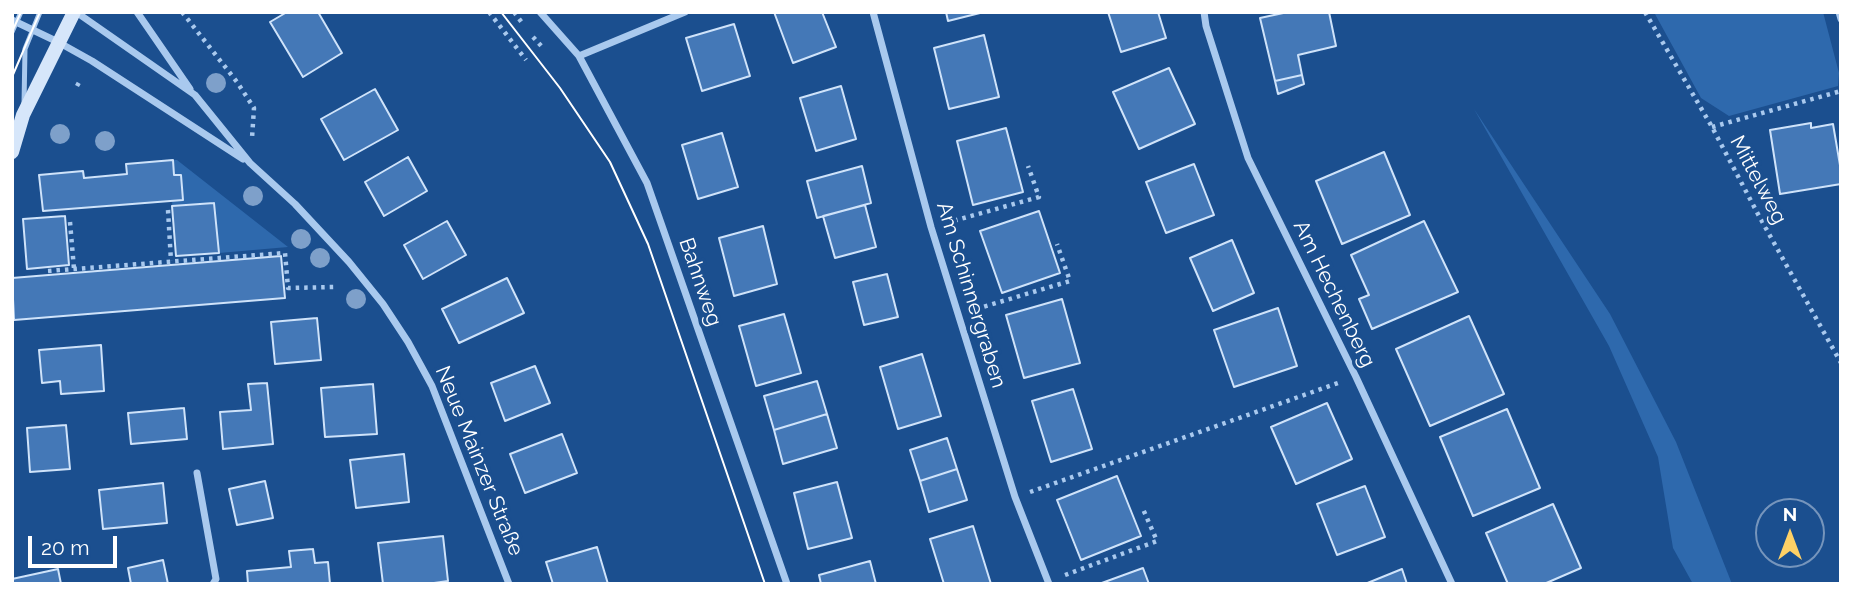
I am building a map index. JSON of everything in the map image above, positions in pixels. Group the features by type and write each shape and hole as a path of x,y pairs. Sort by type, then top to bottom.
{"main road":[{"path":"12,152 23,115 75,12"}],"street":[{"name":"Neue Mainzer Straße","path":"75,12 195,95 250,163 295,204 349,262 383,304 432,386 509,584"},
{"path":"137,12 195,95"},
{"name":"Bahnweg","path":"540,12 579,56 647,183 787,584"},
{"path":"579,56 685,12"},
{"name":"Am Schinnergraben","path":"873,12 931,227 1016,497 1048,583"},
{"name":"Am Hechenberg","path":"1204,12 1206,26 1248,158 1356,377 1452,584"},
{"path":"1839,12 1841,19"},
{"name":"Neue Mainzer Straße","path":"15,20 103,68 250,163"},
{"path":"197,473 216,579 213,584"}],"lane":[{"path":"12,32 15,20 21,12"},
{"path":"23,115 25,49 40,12"}],"path":[{"path":"183,12 254,108"},
{"path":"489,12 526,60"},
{"name":"Mittelweg","path":"1645,12 1712,127 1841,363"},
{"path":"77,86 81,79"},
{"path":"1712,127 1841,91"},
{"path":"931,227 1039,197 1028,166"},
{"path":"168,210 171,261"},
{"path":"70,222 74,269"},
{"path":"958,314 1070,281 1057,244"},
{"path":"48,271 285,253 288,288 335,287"},
{"path":"1016,497 1356,377"},
{"path":"1048,583 1157,541 1143,509"}],"shaded area":[{"path":"1823,12 1839,73 1838,86 1729,116 1701,98 1655,14"},
{"path":"1474,109 1610,314 1676,442 1732,584 1693,584 1673,548 1658,457 1609,346"},
{"path":"173,160 177,160 288,247 219,253 214,203 172,206"}],"building":[{"path":"287,12 318,12 342,53 303,77 270,22"},
{"path":"774,12 822,12 836,47 793,63"},
{"path":"946,12 984,12 948,21"},
{"path":"1108,12 1158,12 1166,38 1121,52"},
{"path":"1288,12 1329,12 1336,46 1298,55 1302,75 1275,81 1260,18"},
{"path":"734,24 750,76 702,91 686,38"},
{"path":"984,35 999,97 949,109 934,48"},
{"path":"1169,68 1195,124 1139,149 1113,92"},
{"path":"1302,75 1304,84 1278,94 1275,81"},
{"path":"841,86 856,139 816,151 800,98"},
{"path":"375,89 398,130 344,160 321,119"},
{"path":"1811,123 1811,128 1833,124 1841,184 1780,194 1770,130"},
{"path":"1006,128 1023,192 973,205 957,141"},
{"path":"722,133 738,187 698,199 682,145"},
{"path":"1384,152 1410,215 1342,244 1316,181"},
{"path":"408,157 427,191 384,216 365,182"},
{"path":"173,160 174,175 181,175 183,200 43,211 39,175 83,171 84,178 127,174 126,164"},
{"path":"1194,164 1214,215 1166,233 1146,182"},
{"path":"862,166 871,203 817,218 807,181"},
{"path":"214,203 219,253 176,256 172,206"},
{"path":"865,205 876,247 835,258 823,216"},
{"path":"1039,211 1060,273 1002,293 980,231"},
{"path":"65,216 69,265 27,269 23,219"},
{"path":"447,221 466,255 423,279 404,245"},
{"path":"1424,221 1458,292 1372,329 1359,299 1369,295 1351,255"},
{"path":"763,226 777,284 734,296 719,238"},
{"path":"1232,240 1254,293 1213,311 1190,258"},
{"path":"281,256 285,298 14,320 12,278"},
{"path":"887,274 898,317 864,325 853,282"},
{"path":"507,278 524,313 459,343 442,309"},
{"path":"1062,299 1080,363 1024,378 1006,315"},
{"path":"1278,308 1297,366 1234,387 1214,330"},
{"path":"784,314 801,373 756,386 739,326"},
{"path":"1469,316 1504,394 1430,426 1396,349"},
{"path":"317,318 321,360 275,364 271,322"},
{"path":"101,345 104,391 61,394 60,381 42,383 39,350"},
{"path":"922,354 941,416 898,429 880,367"},
{"path":"535,366 550,403 505,421 491,383"},
{"path":"817,381 827,414 774,430 764,396"},
{"path":"267,383 273,444 223,449 220,412 251,410 248,384"},
{"path":"373,384 377,434 325,437 321,388"},
{"path":"1073,389 1092,449 1051,462 1032,401"},
{"path":"1327,403 1352,459 1296,484 1271,427"},
{"path":"184,408 187,439 131,444 128,413"},
{"path":"1507,409 1540,488 1473,516 1440,437"},
{"path":"827,414 837,448 783,464 774,430"},
{"path":"66,425 70,469 30,472 27,428"},
{"path":"562,434 577,473 525,493 510,454"},
{"path":"947,438 957,469 920,481 910,450"},
{"path":"404,454 409,502 356,508 350,460"},
{"path":"957,469 967,500 929,512 920,481"},
{"path":"1117,476 1141,536 1081,560 1057,500"},
{"path":"265,481 273,518 237,525 229,489"},
{"path":"837,482 852,538 808,549 794,493"},
{"path":"163,483 167,523 103,529 99,490"},
{"path":"1365,486 1385,537 1337,555 1317,504"},
{"path":"1553,504 1581,568 1544,584 1508,584 1486,533"},
{"path":"973,526 991,584 944,584 930,539"},
{"path":"443,536 448,581 383,584 378,543"},
{"path":"597,547 608,584 553,584 546,562"},
{"path":"313,549 315,563 328,562 330,584 248,584 247,571 291,567 289,551"},
{"path":"163,560 168,584 131,584 128,568"},
{"path":"870,561 876,584 821,584 819,575"},
{"path":"1143,568 1149,584 1099,584"},
{"path":"58,569 61,584 12,584 12,579"},
{"path":"1402,569 1407,584 1365,584"}],"tram line":[{"path":"12,32 21,12"},
{"path":"12,77 40,12"},
{"path":"501,12 560,88 610,162 648,244 765,584"}]}
